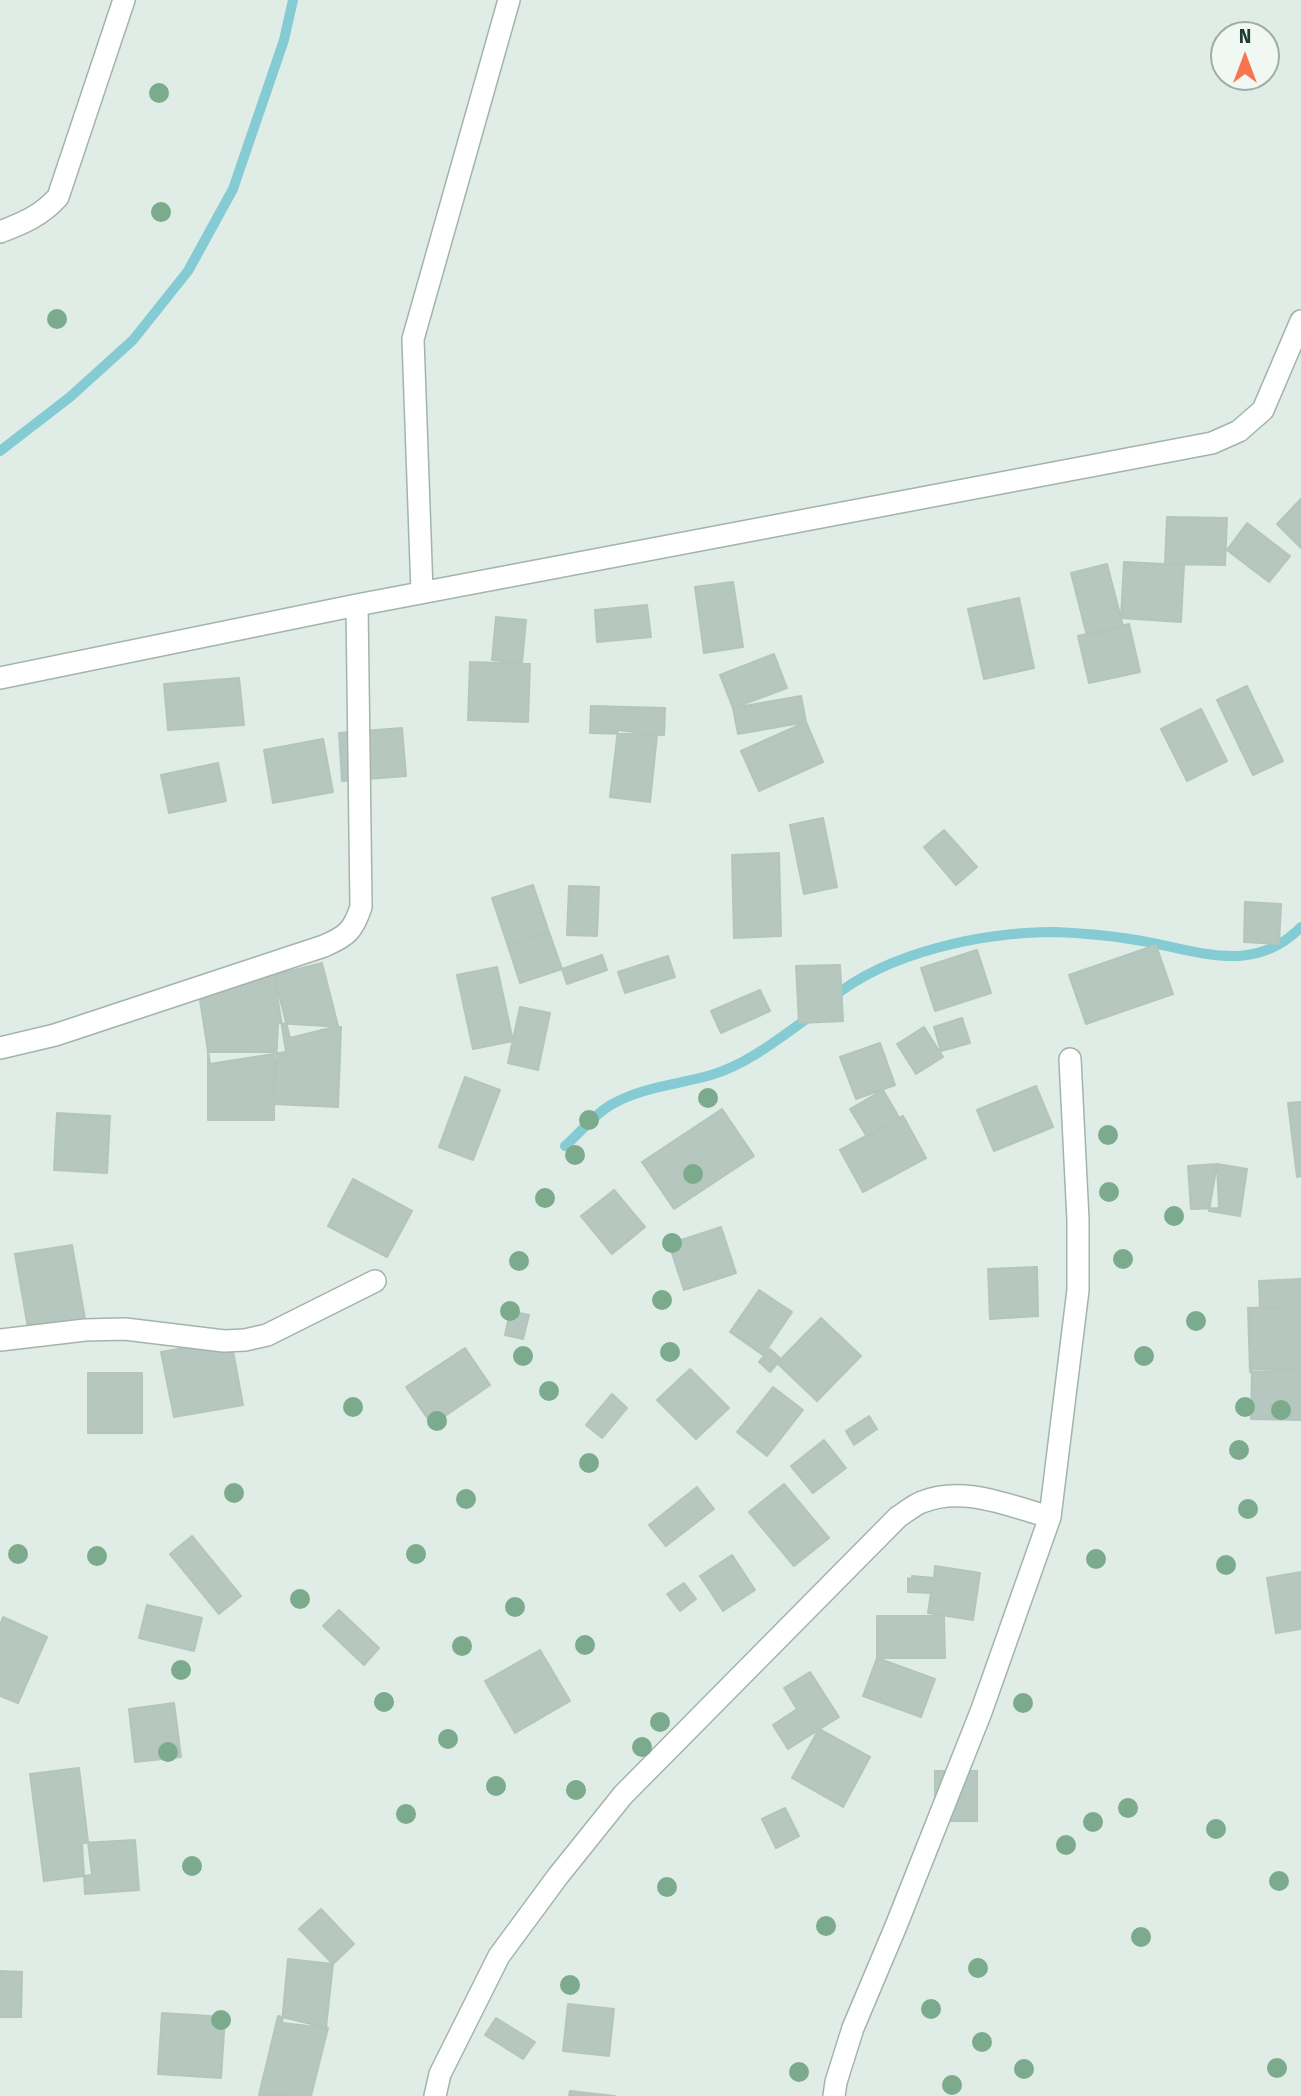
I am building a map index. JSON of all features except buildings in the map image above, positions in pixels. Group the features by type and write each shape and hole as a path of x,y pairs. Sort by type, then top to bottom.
{"street":[{"path":"0,232 46,211 58,197 124,0"},
{"path":"422,592 413,339 509,0"},
{"path":"0,678 357,604 1212,443 1240,431 1263,410 1301,321"},
{"path":"0,1048 55,1035 324,946 343,938 355,926 361,907 357,604"},
{"path":"834,2096 853,2028 981,1712 1050,1517 1078,1290 1078,1220 1070,1059"},
{"path":"0,1340 85,1330 125,1329 224,1341 245,1340 267,1335 375,1281"},
{"path":"435,2096 440,2074 499,1956 558,1876 623,1796 898,1517 921,1502 946,1496 973,1496 1050,1517"}],"waterway":[{"path":"0,451 70,397 133,340 188,271 233,189 284,40 293,0"},
{"path":"832,998 880,968 908,957 937,948 998,936 1055,932 1092,934 1219,956 1241,956 1262,952 1282,943 1301,927"},
{"path":"565,1146 609,1106 646,1090 725,1070 764,1049 812,1015"}]}
